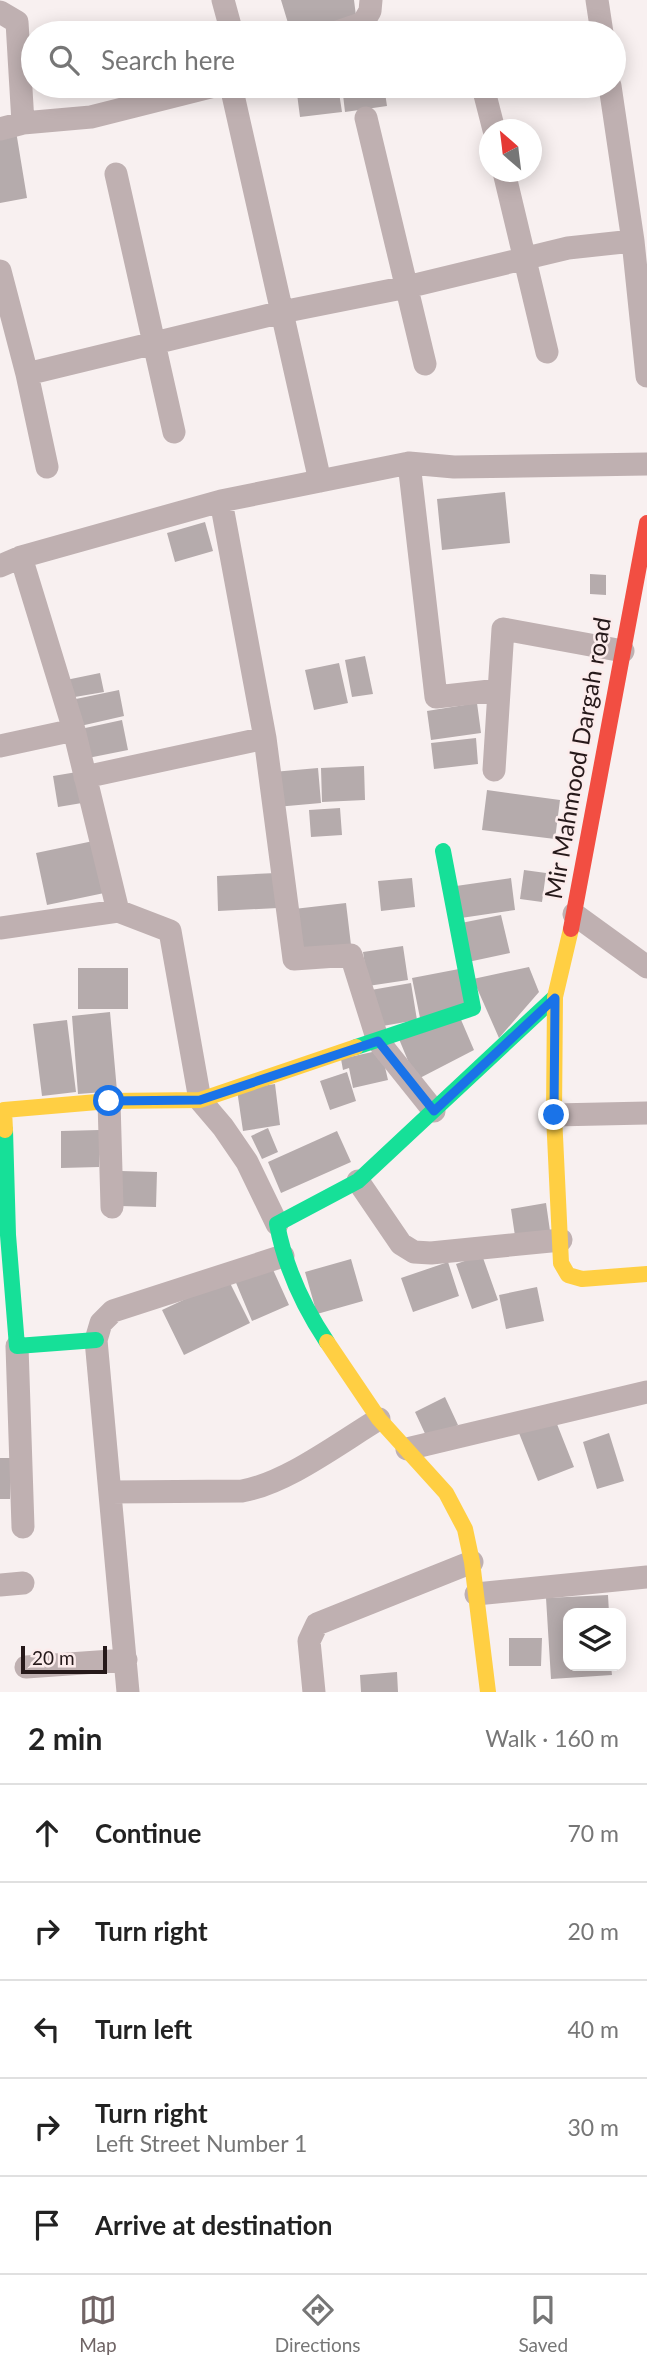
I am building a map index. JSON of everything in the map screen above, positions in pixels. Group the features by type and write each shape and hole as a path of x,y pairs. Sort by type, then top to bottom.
{"street":[{"path":"223,0 229,21"},
{"path":"364,21 370,11 371,0"},
{"path":"597,0 600,21"},
{"path":"0,12 17,22 21,89"},
{"path":"22,98 23,123"},
{"path":"0,129 23,123 91,117 166,98"},
{"path":"234,98 320,481"},
{"path":"486,98 491,119"},
{"path":"612,98 633,241 647,376"},
{"path":"366,118 425,364"},
{"path":"116,174 174,432"},
{"path":"506,182 547,352"},
{"path":"27,374 282,312 407,287 568,248 633,241"},
{"path":"0,271 27,374 47,467"},
{"path":"409,463 436,697 499,690"},
{"path":"118,911 74,730 10,561 221,501 409,463 454,467 647,464"},
{"path":"221,501 265,738 294,959 351,956 378,1041 434,1111"},
{"name":"Mir Mahmood Dargah road","path":"647,523 574,914 647,967"},
{"path":"494,770 503,629 623,651"},
{"path":"0,746 74,730"},
{"path":"85,777 265,738"},
{"path":"23,1527 17,1346 4,1236 2,1109 109,1101 200,1100 472,1008 443,851"},
{"path":"0,928 118,911 170,931 200,1100 223,1126 247,1162 277,1224 284,1256 310,1317 379,1419 446,1493 465,1529 472,1562 488,1692"},
{"path":"574,914 555,998 554,1115 561,1263 568,1275 582,1279 647,1273"},
{"path":"277,1224 358,1181 555,998"},
{"path":"109,1101 112,1207"},
{"path":"554,1115 647,1113"},
{"path":"358,1181 401,1244 414,1252 430,1253 561,1240"},
{"path":"128,1692 96,1340 101,1323 113,1311 284,1256"},
{"path":"17,1346 96,1340"},
{"path":"407,1449 647,1392"},
{"path":"110,1492 242,1491 258,1488 277,1480 379,1419"},
{"path":"314,1692 309,1640 317,1624 472,1562"},
{"path":"476,1594 647,1577"},
{"path":"0,1585 23,1583"},
{"path":"26,1667 125,1660"}],"building":[{"path":"281,0 354,0 356,16 343,21 287,21"},
{"path":"298,98 340,98 342,112 300,117"},
{"path":"343,98 386,98 387,106 345,112"},
{"path":"16,131 27,198 0,203 0,134"},
{"path":"505,492 510,543 442,550 437,499"},
{"path":"205,522 213,551 175,562 167,533"},
{"path":"590,574 606,575 606,595 590,594"},
{"path":"365,656 373,694 352,697 345,660"},
{"path":"339,663 348,703 314,710 305,670"},
{"path":"100,673 104,692 69,698 66,680"},
{"path":"119,690 124,716 76,727 71,700"},
{"path":"477,703 481,733 431,740 427,711"},
{"path":"122,720 128,750 83,759 76,730"},
{"path":"476,738 478,764 434,769 431,743"},
{"path":"364,766 365,800 322,802 321,768"},
{"path":"318,768 321,803 276,807 273,772"},
{"path":"83,771 88,802 58,807 53,776"},
{"path":"487,790 560,800 555,839 482,830"},
{"path":"340,808 342,835 311,837 309,810"},
{"path":"98,840 109,892 47,905 36,853"},
{"path":"524,870 546,873 542,902 520,899"},
{"path":"276,873 278,908 218,911 217,876"},
{"path":"412,878 415,907 381,911 378,881"},
{"path":"511,878 515,910 461,918 456,886"},
{"path":"346,903 351,945 298,950 294,909"},
{"path":"501,915 510,953 468,962 461,923"},
{"path":"403,946 408,980 368,986 363,952"},
{"path":"529,967 539,992 499,1038 473,979"},
{"path":"78,968 128,968 128,1009 78,1009"},
{"path":"459,969 466,1009 420,1018 412,978"},
{"path":"411,983 417,1020 377,1027 371,990"},
{"path":"110,1012 117,1091 78,1094 72,1016"},
{"path":"459,1015 474,1050 416,1080 399,1039"},
{"path":"67,1020 76,1092 42,1096 33,1024"},
{"path":"381,1050 388,1080 353,1088 349,1068 343,1070 341,1059"},
{"path":"347,1072 356,1101 330,1110 320,1081"},
{"path":"275,1084 280,1125 243,1131 237,1090"},
{"path":"268,1128 278,1152 262,1159 251,1136"},
{"path":"99,1130 99,1167 61,1168 61,1131"},
{"path":"337,1131 351,1162 281,1193 268,1162"},
{"path":"121,1171 157,1172 156,1207 120,1206"},
{"path":"546,1203 550,1231 515,1236 511,1209"},
{"path":"482,1255 498,1300 472,1309 456,1264"},
{"path":"351,1259 363,1301 317,1314 305,1272"},
{"path":"448,1262 459,1296 413,1312 401,1278"},
{"path":"270,1263 289,1305 252,1321 234,1278"},
{"path":"228,1279 250,1323 184,1355 162,1310"},
{"path":"537,1287 544,1321 506,1329 499,1295"},
{"path":"445,1397 458,1425 428,1440 415,1412"},
{"path":"553,1414 574,1467 538,1481 517,1428"},
{"path":"609,1433 624,1481 597,1489 583,1442"},
{"path":"0,1458 11,1458 10,1499 0,1499"},
{"path":"608,1595 609,1608 563,1608 563,1671 612,1671 612,1675 551,1679 546,1598"},
{"path":"509,1638 542,1638 541,1666 509,1666"},
{"path":"397,1672 398,1692 361,1692 360,1675"}],"traffic: fast":[{"path":"356,1047 473,1008 443,851"},
{"path":"327,1342 296,1286 277,1224 358,1181 555,997"},
{"path":"5,1130 8,1235 17,1346 96,1340"}],"traffic: slow":[{"path":"571,929 555,997 554,1115 561,1263 568,1275 582,1279 647,1274"},
{"path":"5,1130 4,1110 109,1101 200,1100 356,1047"},
{"path":"327,1342 379,1419 446,1493 465,1529 472,1562 488,1692"}],"traffic: jam":[{"path":"571,929 647,523"}],"route":[{"path":"109,1101 200,1100 378,1041 434,1111 555,998 554,1115"}]}
